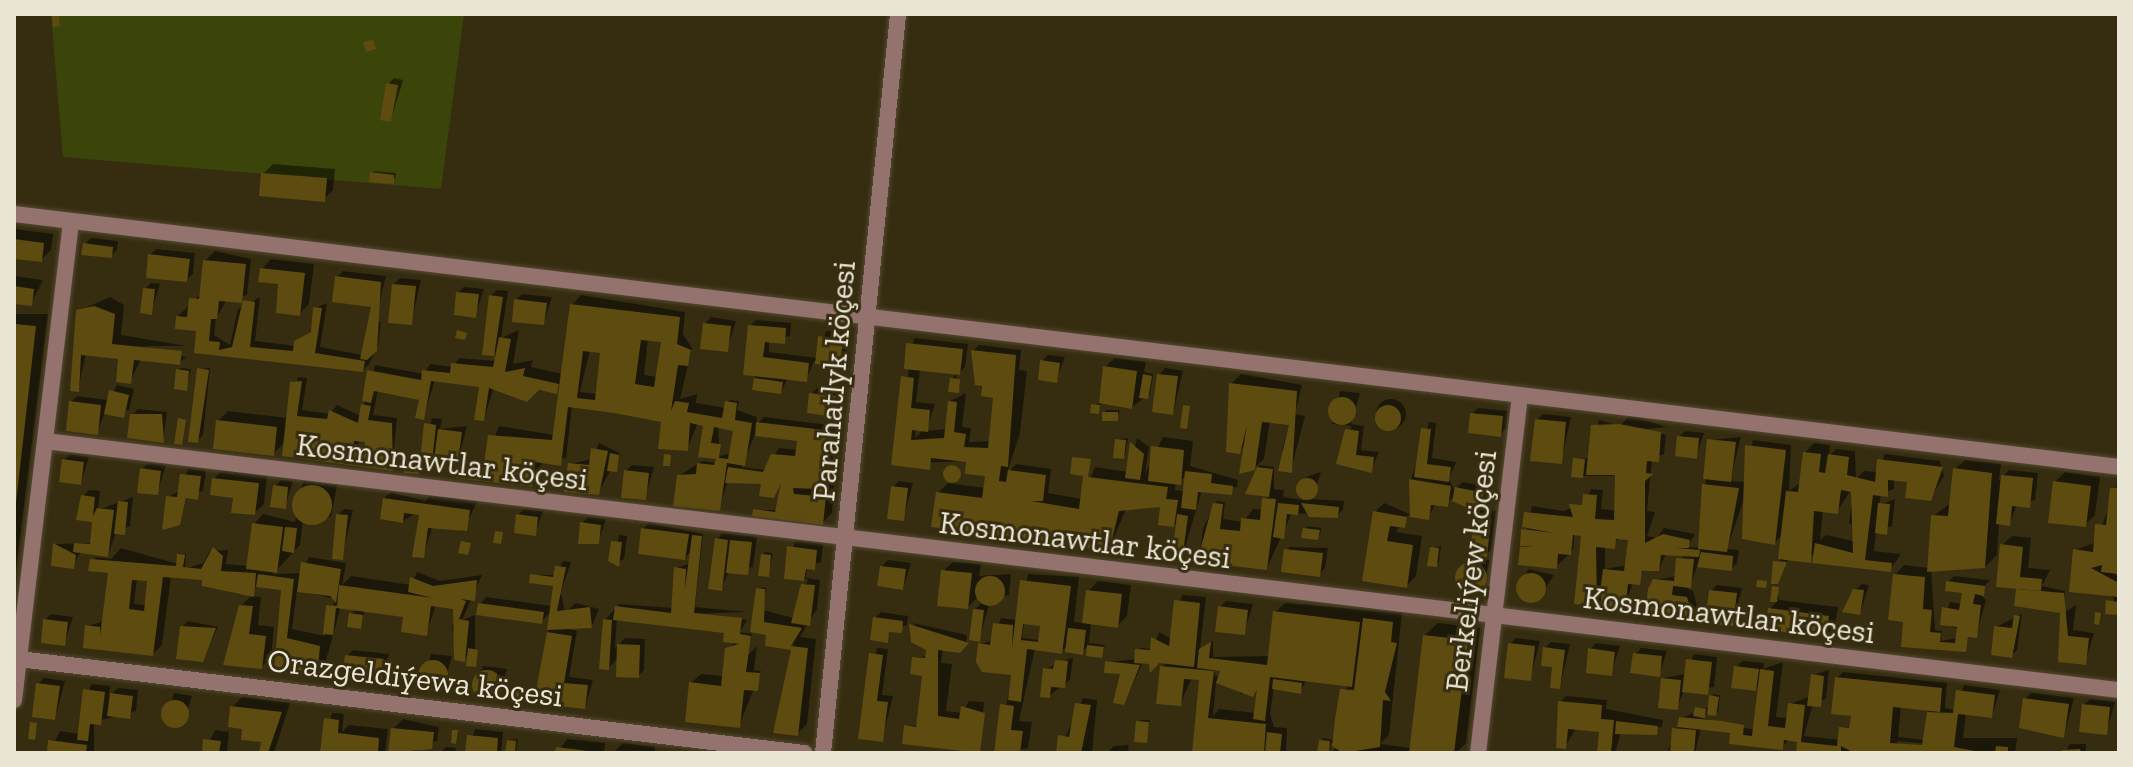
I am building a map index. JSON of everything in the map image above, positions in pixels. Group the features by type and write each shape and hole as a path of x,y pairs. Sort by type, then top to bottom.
{"street":[{"name":"Parahatlyk köçesi","path":"823,753 847,541 898,14"},
{"path":"14,214 2119,467"},
{"path":"14,700 71,221"},
{"name":"Berkeliýew köçesi","path":"1478,753 1520,395"},
{"name":"Kosmonawtlar köçesi","path":"45,441 847,541 2119,690"},
{"name":"Orazgeldiýewa köçesi","path":"19,659 804,753"}],"green space":[{"path":"51,14 464,14 441,189 63,157"}],"building":[{"path":"59,15 60,26 53,27 52,16"},
{"path":"373,40 376,49 366,52 363,42"},
{"path":"386,83 398,85 391,122 380,120"},
{"path":"370,172 394,175 394,184 369,182"},
{"path":"261,173 327,178 325,202 259,196"},
{"path":"14,239 44,243 42,262 14,259"},
{"path":"83,243 113,247 112,258 81,255"},
{"path":"148,254 190,259 187,282 146,278"},
{"path":"203,260 246,264 242,303 219,301 217,319 211,319 209,341 220,342 219,350 232,347 243,300 255,302 250,347 293,351 294,341 311,332 313,307 322,308 315,353 365,361 363,372 194,353 196,331 175,329 176,316 187,317 189,298 199,299"},
{"path":"260,268 305,273 300,316 276,313 278,284 258,282"},
{"path":"335,276 381,282 377,351 367,360 360,359 371,307 332,302"},
{"path":"392,284 416,286 412,325 388,323"},
{"path":"14,286 34,289 32,306 14,304"},
{"path":"143,288 155,289 152,315 140,313"},
{"path":"456,292 479,294 476,318 454,315"},
{"path":"489,295 503,297 494,356 482,355"},
{"path":"514,299 547,303 544,325 512,322"},
{"path":"570,304 680,317 677,344 691,350 688,366 678,365 671,411 675,401 689,403 687,412 722,418 725,401 737,403 735,420 752,423 745,466 727,463 720,511 673,506 677,475 696,474 697,463 714,465 716,459 698,457 703,426 690,423 688,451 658,449 661,422 568,407 561,466 535,462 532,487 456,478 457,467 478,469 484,463 488,435 552,440","holes":["641,340 661,342 654,387 635,384","583,351 600,353 595,400 577,398","714,427 733,431 728,459 719,458 721,444 711,443"]},
{"path":"94,306 115,314 112,344 182,351 180,365 134,360 131,384 116,382 118,359 81,355 79,392 70,391 76,310"},
{"path":"703,323 731,326 728,352 700,349"},
{"path":"14,324 36,326 16,503 14,503"},
{"path":"748,325 786,328 785,344 765,342 763,357 809,363 807,382 743,375"},
{"path":"457,330 467,333 465,340 455,338"},
{"path":"818,336 843,339 840,366 815,364"},
{"path":"499,337 511,339 505,372 525,368 523,376 559,384 557,394 539,390 527,402 489,388 484,421 474,420 479,387 431,381 424,420 415,418 419,400 374,391 371,403 362,401 367,370 421,380 422,370 450,373 451,363 493,367"},
{"path":"906,343 963,349 960,375 904,369"},
{"path":"971,350 1016,355 1008,467 1001,466 999,481 1006,482 1008,470 1046,475 1043,501 1031,501 1079,509 1083,476 1070,474 1072,457 1091,459 1088,477 1168,487 1166,499 1178,500 1174,527 1158,525 1160,507 1119,511 1109,551 931,527 936,492 982,498 985,476 965,474 966,462 931,458 930,470 891,465 901,376 914,378 911,408 930,410 928,432 912,430 911,440 944,438 948,401 957,402 954,432 966,434 964,447 988,448 993,398 981,396 982,386 975,385"},
{"path":"1040,360 1060,363 1057,383 1038,380"},
{"path":"1103,366 1137,371 1132,409 1099,403"},
{"path":"197,368 209,370 198,443 188,442"},
{"path":"176,369 189,371 187,391 174,389"},
{"path":"1143,374 1152,376 1148,399 1139,398"},
{"path":"1157,374 1178,376 1173,415 1152,412"},
{"path":"754,378 783,382 781,394 752,390"},
{"path":"950,378 960,379 959,393 948,392"},
{"path":"302,381 297,416 327,419 329,410 358,423 361,404 371,406 368,420 392,423 393,471 282,456 290,382","holes":["354,441 365,442 364,450 353,448"]},
{"path":"1229,383 1297,391 1292,473 1278,471 1289,425 1262,422 1255,470 1239,474 1247,425 1240,454 1226,452"},
{"path":"109,390 129,395 124,418 104,414"},
{"path":"809,393 837,396 835,417 807,413"},
{"path":"1342,397 1352,401 1356,411 1352,421 1342,425 1332,421 1328,411 1332,401"},
{"path":"69,401 101,405 98,435 66,431"},
{"path":"1091,404 1100,405 1099,414 1090,413"},
{"path":"1183,405 1190,406 1187,429 1180,428"},
{"path":"1388,405 1398,408 1401,418 1398,428 1388,431 1378,428 1375,418 1378,408"},
{"path":"1102,412 1118,412 1118,421 1102,421"},
{"path":"1470,413 1503,416 1501,437 1468,433"},
{"path":"130,414 162,414 164,443 127,438"},
{"path":"178,418 186,420 182,445 174,444"},
{"path":"1535,419 1566,422 1562,464 1530,461"},
{"path":"216,420 277,427 274,456 213,449"},
{"path":"756,422 833,431 823,525 752,516 753,509 775,512 781,483 774,498 759,496 761,484 725,483 728,467 763,472 771,454 795,456 797,441 755,436","holes":["793,488 816,489 816,496 794,494"]},
{"path":"424,423 436,425 432,463 420,461"},
{"path":"1619,424 1661,432 1659,462 1647,461 1646,473 1653,474 1645,481 1645,543 1663,534 1690,540 1689,548 1676,548 1700,550 1699,557 1661,555 1659,571 1642,571 1640,585 1628,584 1625,612 1601,610 1601,585 1603,569 1624,571 1628,540 1616,539 1615,549 1596,547 1597,606 1574,604 1581,536 1573,535 1571,555 1558,554 1557,569 1518,565 1520,547 1533,547 1520,546 1521,529 1554,533 1522,527 1524,512 1573,517 1569,504 1582,505 1583,494 1597,495 1595,519 1614,520 1615,475 1586,475 1591,425"},
{"path":"1421,428 1431,429 1427,464 1451,467 1449,482 1414,477"},
{"path":"438,429 462,432 458,462 434,460"},
{"path":"1345,429 1359,431 1356,455 1374,457 1372,473 1336,464"},
{"path":"1677,436 1699,438 1697,459 1675,456"},
{"path":"1115,439 1126,440 1124,459 1113,458"},
{"path":"1707,439 1736,442 1731,482 1703,479"},
{"path":"1130,442 1144,454 1140,480 1125,478"},
{"path":"1745,445 1786,450 1775,545 1742,539"},
{"path":"1151,446 1184,450 1181,485 1148,481"},
{"path":"591,448 608,451 599,495 564,492 568,463 589,465"},
{"path":"1803,452 1821,454 1819,472 1825,473 1828,454 1849,457 1847,475 1875,482 1877,459 1943,467 1931,501 1905,498 1907,482 1888,480 1888,497 1873,495 1865,560 1892,563 1891,572 1812,563 1815,543 1853,553 1851,492 1841,490 1838,514 1814,511 1811,563 1778,559 1786,491 1798,492"},
{"path":"610,453 619,455 617,472 607,471"},
{"path":"664,454 671,455 670,466 663,466"},
{"path":"1573,458 1585,459 1583,478 1571,477"},
{"path":"62,459 84,462 81,485 59,482"},
{"path":"405,463 420,465 419,474 404,473"},
{"path":"952,465 961,474 952,483 943,474"},
{"path":"1257,467 1273,469 1269,497 1245,494"},
{"path":"140,468 161,471 158,495 137,493"},
{"path":"1953,468 1992,473 1985,568 1927,572 1931,515 1948,516"},
{"path":"624,470 649,473 646,500 621,498"},
{"path":"1185,471 1212,474 1211,483 1233,486 1232,495 1198,492 1196,510 1181,508"},
{"path":"180,474 201,476 198,500 186,498 180,525 162,530 166,496 177,497"},
{"path":"2001,475 2033,478 2030,508 2012,506 2010,526 1996,524"},
{"path":"212,478 259,483 255,515 231,513 233,498 210,495"},
{"path":"1307,478 1318,489 1307,500 1296,489"},
{"path":"1409,479 1451,486 1448,507 1431,505 1429,520 1410,517"},
{"path":"2053,481 2091,486 2086,527 2048,523"},
{"path":"1702,484 1739,488 1727,552 1698,549"},
{"path":"273,485 288,487 286,509 270,507"},
{"path":"312,485 326,491 332,505 326,519 312,525 298,519 292,505 298,491"},
{"path":"891,486 908,488 904,521 887,519"},
{"path":"1455,487 1484,493 1479,513 1452,501"},
{"path":"2110,488 2119,488 2119,574 2101,572 2102,565 2091,568 2119,583 2119,597 2069,592 2073,549 2093,552 2095,524 2106,525"},
{"path":"81,495 95,497 93,516 97,508 114,510 108,557 73,552 74,543 90,544 92,522 76,520"},
{"path":"383,498 470,510 467,531 428,528 424,558 412,557 419,515 404,513 403,523 380,519"},
{"path":"1262,498 1276,499 1267,570 1197,562 1213,503 1223,504 1220,529 1240,531 1241,518 1260,520"},
{"path":"118,501 128,502 125,535 114,534"},
{"path":"1278,503 1299,505 1298,515 1287,514 1284,539 1273,537"},
{"path":"1301,503 1339,507 1338,518 1309,517"},
{"path":"1878,503 1890,504 1887,535 1875,533"},
{"path":"1373,511 1407,517 1405,528 1390,526 1387,541 1413,545 1407,588 1362,581"},
{"path":"336,514 348,515 343,560 332,559"},
{"path":"516,514 538,517 536,536 514,533"},
{"path":"1177,514 1188,516 1182,560 1172,558"},
{"path":"1474,515 1491,517 1487,557 1470,556"},
{"path":"580,522 601,525 599,544 578,544"},
{"path":"252,523 283,527 277,573 246,569"},
{"path":"285,527 297,528 294,553 282,551"},
{"path":"641,528 689,534 685,560 638,554"},
{"path":"1303,528 1320,530 1318,540 1301,538"},
{"path":"495,531 503,532 501,544 493,543"},
{"path":"692,535 702,536 694,613 742,618 740,634 751,636 746,672 760,673 758,691 744,690 740,728 685,722 689,682 721,686 725,648 739,644 723,642 724,633 613,620 615,606 671,613 674,567 686,569 685,589"},
{"path":"715,538 728,540 722,591 708,589"},
{"path":"730,540 752,542 748,575 726,573"},
{"path":"461,541 471,543 468,555 458,553"},
{"path":"611,541 622,542 619,567 608,561"},
{"path":"53,543 76,555 74,569 51,566"},
{"path":"2000,544 2023,547 2020,577 2042,579 2041,591 1996,587"},
{"path":"787,546 817,550 815,570 806,569 804,581 784,579"},
{"path":"213,547 223,556 221,571 256,573 254,597 202,586 202,580 163,577 153,656 83,648 85,625 100,627 100,636 108,573 88,571 90,559 176,566 177,554 185,555 183,567 201,569","holes":["132,580 147,581 144,611 129,609"]},
{"path":"1430,547 1439,548 1437,567 1427,566"},
{"path":"1284,549 1323,553 1320,577 1281,572"},
{"path":"1701,552 1733,556 1732,571 1697,567"},
{"path":"761,554 771,555 769,577 758,576"},
{"path":"1676,558 1694,559 1691,588 1673,586 1672,595 1687,597 1694,620 1645,615 1648,589 1653,579 1674,581"},
{"path":"1773,561 1787,562 1778,584 1771,584"},
{"path":"301,562 341,569 336,603 330,596 297,592"},
{"path":"1471,562 1482,567 1487,578 1482,589 1471,594 1460,589 1455,578 1460,567"},
{"path":"555,566 566,567 557,611 590,607 592,628 547,630 553,586 529,583 530,574 553,577"},
{"path":"880,566 906,569 903,590 877,586"},
{"path":"941,570 972,573 968,609 937,606"},
{"path":"1531,573 1542,577 1546,588 1542,599 1531,603 1520,599 1516,588 1520,577"},
{"path":"258,574 294,579 287,638 320,646 317,676 274,671 281,590 256,587"},
{"path":"1893,574 1925,577 1923,609 1932,610 1930,632 1941,633 1940,642 1955,643 1957,627 1940,625 1942,607 1959,610 1962,593 1945,591 1946,581 1985,586 1984,596 1975,594 1973,604 1981,605 1977,638 1968,637 1966,652 1901,647 1903,622 1888,620"},
{"path":"990,576 1001,580 1005,591 1001,602 990,606 979,602 975,591 979,580"},
{"path":"410,577 433,586 477,580 475,601 460,599 466,601 459,619 469,621 465,662 454,660 453,609 431,606 427,636 401,632 403,617 336,608 333,635 323,634 326,605 337,606 339,585 433,598 408,592"},
{"path":"1020,580 1071,586 1062,654 1027,649 1021,702 1008,700 1011,675 982,672 976,662 978,643 990,645 993,623 1013,625 1012,648","holes":["1023,624 1040,626 1038,642 1021,640"]},
{"path":"1757,580 1767,581 1766,588 1756,587"},
{"path":"801,584 815,585 810,626 791,623"},
{"path":"1772,586 1779,587 1777,602 1770,602"},
{"path":"756,588 765,589 764,622 802,628 791,646 808,648 798,736 773,733 791,650 765,646 766,635 750,632"},
{"path":"1853,589 1864,590 1860,615 1842,612"},
{"path":"2016,589 2064,593 2068,636 2089,638 2086,665 2058,662 2060,613 2014,606"},
{"path":"1086,590 1122,594 1118,628 1082,623"},
{"path":"1709,590 1737,593 1733,626 1705,623"},
{"path":"1174,600 1200,603 1194,667 1159,663 1150,673 1149,664 1134,663 1135,649 1150,650 1151,637 1169,646"},
{"path":"2106,600 2119,602 2118,615 2105,614"},
{"path":"478,603 544,612 542,624 476,615"},
{"path":"239,605 253,606 249,634 266,636 262,669 223,665"},
{"path":"1218,606 1248,610 1245,635 1215,632"},
{"path":"1768,608 1829,616 1826,637 1765,630"},
{"path":"973,609 984,610 980,642 969,640"},
{"path":"1273,611 1360,622 1352,687 1270,677 1265,721 1253,719 1257,689 1253,697 1216,683 1220,671 1197,668 1199,649 1211,642 1209,658 1267,665"},
{"path":"2095,612 2101,613 2099,625 2094,624"},
{"path":"349,613 363,615 361,629 347,627"},
{"path":"2014,615 2020,616 2012,658 1991,655 1994,626 2012,628"},
{"path":"873,617 903,621 902,633 889,632 888,643 870,640"},
{"path":"1363,618 1393,622 1391,642 1397,643 1385,692 1391,701 1383,700 1380,747 1343,753 1332,746 1335,719 1340,689 1354,690"},
{"path":"43,619 68,622 65,646 41,643"},
{"path":"603,619 612,620 609,670 599,669"},
{"path":"909,624 969,643 960,653 938,650 938,716 959,719 961,706 985,713 980,753 902,744 904,725 916,727 922,676 910,674 912,657 925,658 926,650 911,642"},
{"path":"180,626 216,628 203,662 176,659"},
{"path":"1068,628 1086,630 1083,655 1065,652"},
{"path":"547,632 572,636 564,683 588,685 585,709 508,700 509,689 535,696"},
{"path":"1423,635 1468,640 1454,753 1409,753"},
{"path":"1508,643 1535,646 1531,681 1504,678"},
{"path":"617,644 640,645 639,678 616,677"},
{"path":"1087,645 1104,647 1102,658 1086,656"},
{"path":"1543,647 1565,650 1560,689 1550,688 1552,667 1541,666"},
{"path":"468,648 478,650 476,667 466,666"},
{"path":"1588,648 1615,652 1612,676 1586,673"},
{"path":"869,653 883,655 877,701 888,702 883,742 858,739"},
{"path":"1633,653 1662,656 1660,677 1630,673"},
{"path":"345,655 384,659 381,685 342,680"},
{"path":"1686,659 1712,662 1708,695 1682,692"},
{"path":"433,660 444,664 448,675 444,686 433,690 422,686 418,675 422,664"},
{"path":"1055,660 1068,661 1065,688 1051,687 1050,698 1040,697 1043,668 1053,669"},
{"path":"1105,661 1140,665 1124,705 1113,703 1120,674 1104,673"},
{"path":"1160,666 1214,671 1208,718 1266,724 1264,753 1192,753 1199,680 1184,679 1181,706 1156,704"},
{"path":"1734,666 1759,669 1756,691 1731,688"},
{"path":"1760,669 1774,671 1768,726 1785,728 1788,703 1805,705 1801,742 1837,746 1839,727 1849,728 1851,716 1831,714 1835,677 1942,688 1940,712 1893,707 1890,743 1922,745 1927,712 1953,713 1956,690 1995,695 1992,718 1958,714 1954,747 1985,753 1854,753 1841,746 1841,753 1796,753 1797,742 1784,740 1783,750 1729,744 1730,733 1677,727 1679,717 1722,721 1744,725 1743,735 1752,736"},
{"path":"487,670 498,674 502,685 498,696 487,700 476,696 472,685 476,674"},
{"path":"1811,674 1824,676 1821,707 1807,706"},
{"path":"1661,678 1681,680 1678,710 1658,708"},
{"path":"1273,679 1302,683 1301,694 1272,689"},
{"path":"36,683 60,686 55,720 32,717"},
{"path":"83,689 105,692 101,725 90,724 88,741 77,740"},
{"path":"110,693 133,696 130,719 107,716"},
{"path":"1709,695 1719,697 1716,716 1707,715"},
{"path":"2023,698 2069,704 2064,738 2019,728"},
{"path":"175,700 185,704 189,714 185,724 175,728 165,724 161,714 165,704"},
{"path":"1558,701 1602,705 1601,719 1614,720 1611,753 1597,753 1599,732 1568,729 1566,749 1556,748"},
{"path":"1075,703 1091,705 1081,753 1056,753 1058,735 1069,737"},
{"path":"1000,704 1014,706 1011,730 1023,731 1020,753 994,753"},
{"path":"2082,704 2110,707 2107,735 2079,732"},
{"path":"230,706 282,712 268,753 259,753 261,742 241,740 242,729 228,727"},
{"path":"1695,707 1706,709 1705,718 1693,716"},
{"path":"324,718 339,720 338,733 379,738 378,753 320,753"},
{"path":"1136,721 1149,722 1147,743 1134,742"},
{"path":"1616,721 1658,726 1657,735 1615,734"},
{"path":"30,722 37,723 35,740 28,739"},
{"path":"391,728 434,732 432,749 388,753"},
{"path":"1672,728 1696,730 1694,753 1670,753"},
{"path":"452,730 458,730 456,744 451,743"},
{"path":"1267,732 1282,734 1280,753 1265,753"},
{"path":"467,735 498,738 497,753 465,753"},
{"path":"203,739 221,741 219,753 202,753"},
{"path":"48,740 87,745 86,753 47,753"},
{"path":"507,740 516,741 515,753 505,753"},
{"path":"1319,740 1330,741 1329,753 1317,753"},
{"path":"1996,746 2008,747 2008,753 1995,753"},
{"path":"556,747 588,751 555,753"},
{"path":"2080,749 2081,753 2062,753 2062,750"}]}
